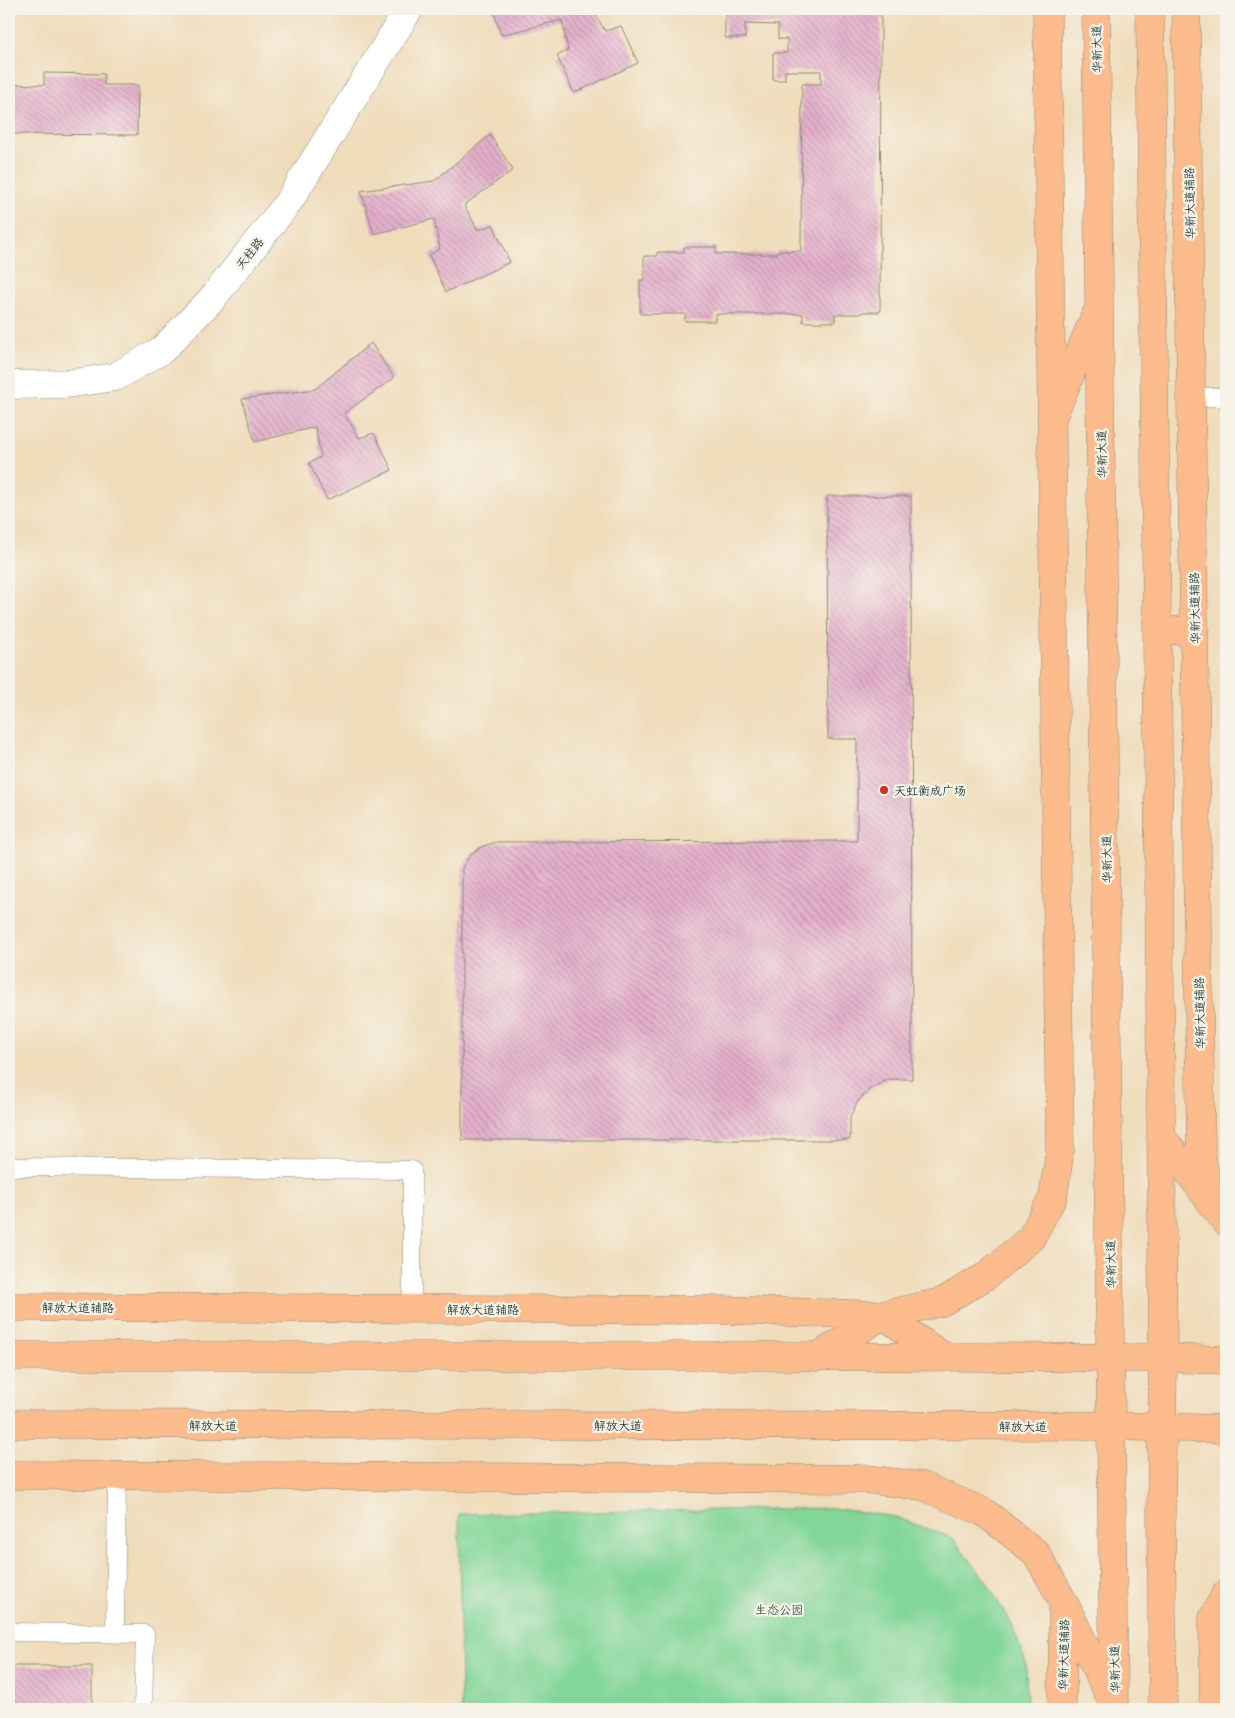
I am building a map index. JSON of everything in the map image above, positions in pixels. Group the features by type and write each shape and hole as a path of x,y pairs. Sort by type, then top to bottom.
{"main road":[{"path":"817,1357 883,1315 942,1302 986,1276 1030,1238 1053,1197 1060,1150 1047,9"},
{"name":"华新大道","path":"1096,9 1114,1707"},
{"path":"1150,9 1163,1358 1161,1516 1163,1709"},
{"name":"华新大道辅路","path":"1186,9 1200,1158 1219,1214"},
{"path":"1052,418 1100,305"},
{"path":"1157,630 1194,631"},
{"path":"1161,1136 1219,1214"},
{"name":"解放大道辅路","path":"9,1307 722,1310 883,1315"},
{"path":"883,1315 944,1357"},
{"path":"9,1356 944,1357 1226,1360"},
{"name":"解放大道","path":"9,1424 1112,1426 1226,1429"},
{"path":"9,1475 866,1479 922,1486 984,1512 1036,1553 1063,1601 1114,1707"},
{"path":"1214,1709 1213,1618 1226,1594"},
{"name":"华新大道辅路","path":"1062,1709 1063,1601"}],"street":[{"name":"天柱路","path":"9,384 66,384 115,377 162,350 211,300 287,204 409,9"}],"lane":[{"path":"1191,398 1226,397"},
{"path":"9,1167 412,1170 412,1308"},
{"path":"115,1633 117,1475"},
{"path":"9,1632 145,1634 142,1709"}],"green space":[{"name":"生态公园","path":"832,1508 895,1517 953,1538 986,1581 1012,1625 1026,1663 1027,1709 461,1709 459,1514"}],"building":[{"path":"493,9 592,9 605,31 621,26 638,63 574,93 557,56 568,50 562,20 501,35"},
{"path":"725,9 881,9 880,312 835,314 835,322 803,322 803,314 715,314 715,321 685,321 685,314 640,314 640,280 644,280 644,256 657,256 657,252 684,252 684,247 716,247 716,254 777,254 777,251 801,251 802,84 821,84 821,71 785,71 785,80 773,80 773,53 787,53 787,39 778,39 778,25 745,24 745,38 725,38"},
{"path":"44,73 104,74 104,85 138,85 137,135 10,134 11,84 44,85"},
{"path":"490,135 513,170 464,205 478,230 493,225 510,262 446,292 429,255 440,249 434,219 374,234 361,191 434,181"},
{"path":"371,343 394,378 344,413 359,438 374,433 392,470 327,500 309,463 321,457 315,427 255,442 242,399 315,389"},
{"name":"天虹衡成广场","path":"827,496 911,496 912,1079 889,1079 871,1088 858,1101 850,1117 850,1140 462,1140 462,868 471,854 483,846 497,842 857,841 857,739 828,739"},
{"path":"9,1666 92,1666 92,1709 9,1709"},
{"path":"272,1707 397,1707 397,1709 272,1709"}],"place":[{"name":"天虹衡成广场","path":"884,790"}]}
